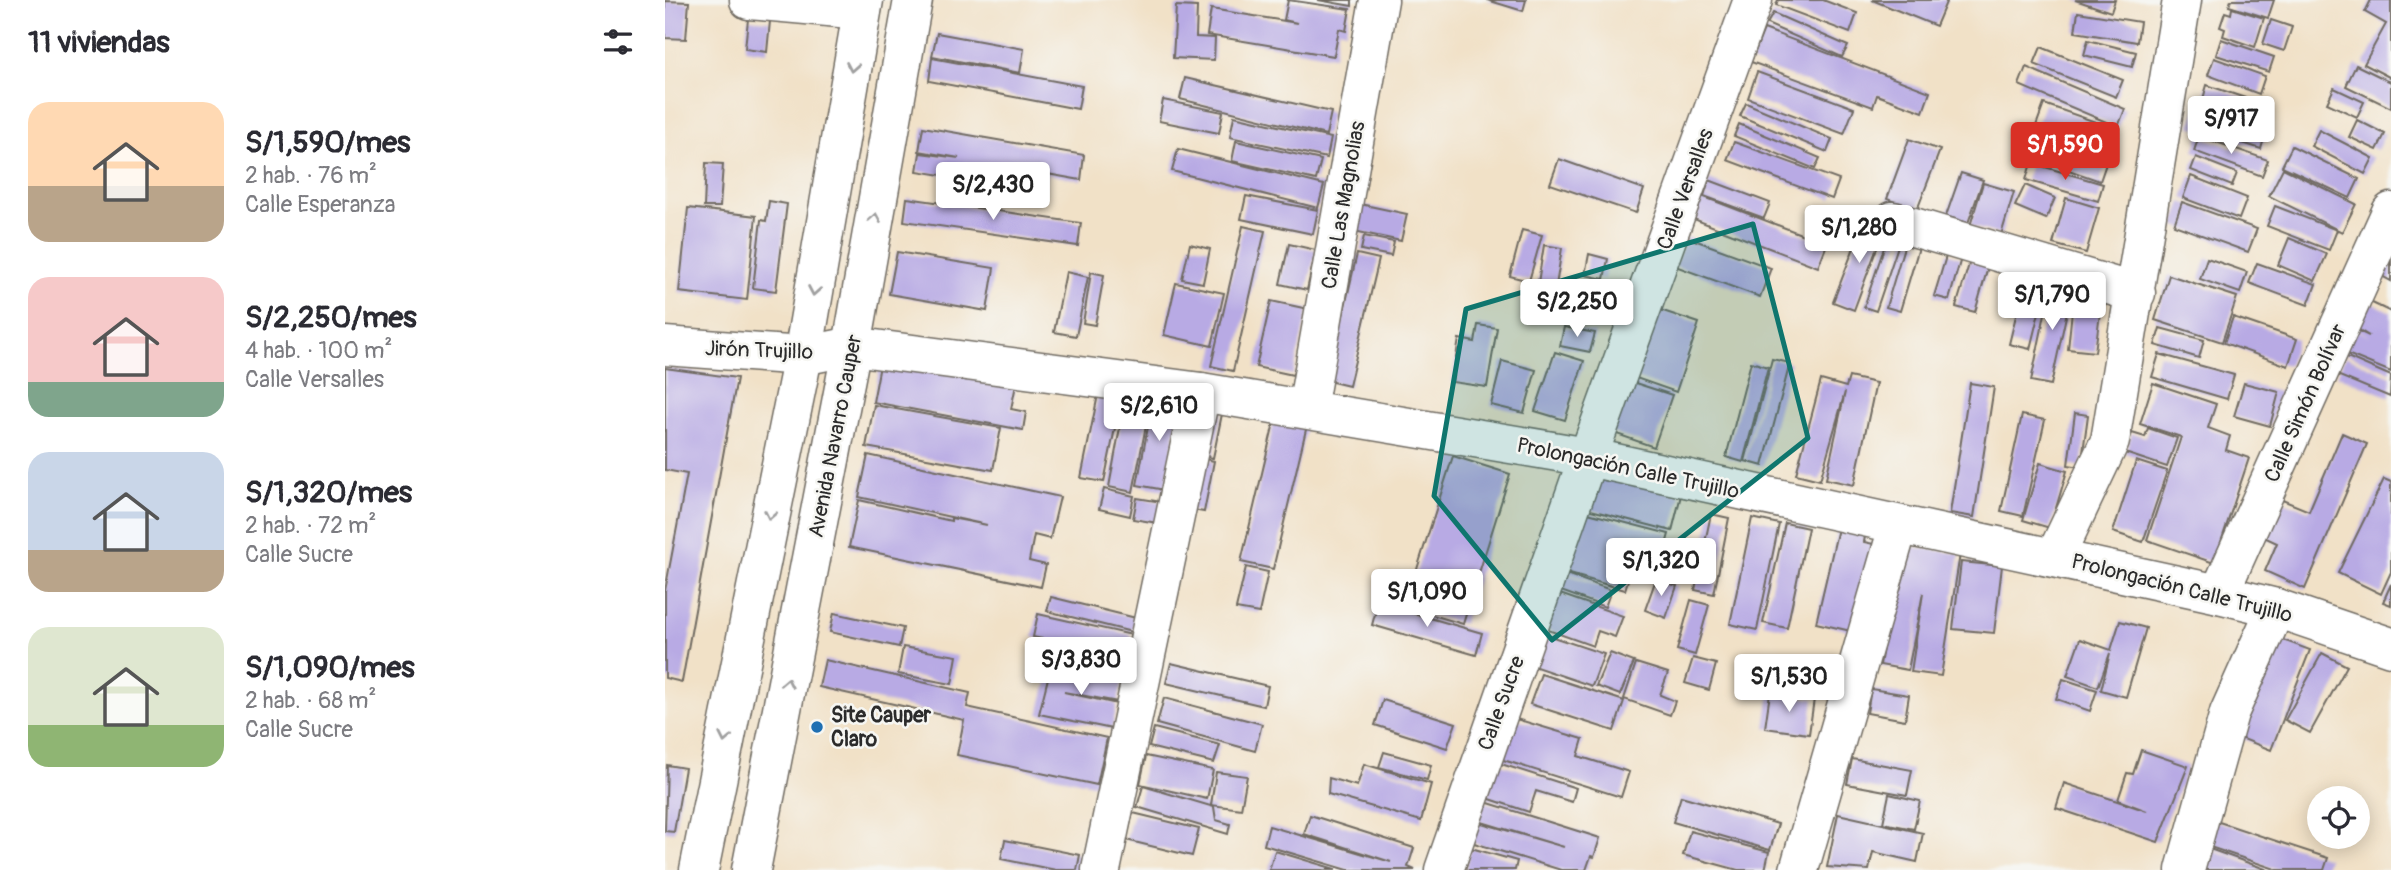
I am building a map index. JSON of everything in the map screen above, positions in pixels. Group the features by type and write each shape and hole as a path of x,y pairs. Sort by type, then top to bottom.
{"street":[{"path":"699,870 803,356 863,5 748,0"},
{"name":"Avenida Navarro Cauper","path":"751,870 852,346 913,0"},
{"name":"Calle Las Magnolias","path":"1307,410 1379,0"},
{"name":"Calle Versalles","path":"1588,457 1753,0"},
{"path":"2055,557 2110,441 2182,0"},
{"name":"Calle Simón Bolívar","path":"2218,594 2391,212"},
{"path":"1893,222 2136,293"},
{"name":"Jirón Trujillo","path":"665,346 803,356 852,346"},
{"name":"Prolongación Calle Trujillo","path":"852,346 1202,392 1588,457 1898,527 2055,557 2218,594 2276,608 2391,647"},
{"path":"1101,870 1202,392"},
{"name":"Calle Sucre","path":"1444,870 1588,457"},
{"path":"1799,870 1898,527"},
{"path":"2185,870 2229,713 2276,608"}],"highlighted area":[{"path":"1753,224 1808,438 1552,640 1434,496 1466,309"}],"building":[{"path":"1288,0 1350,9 1346,31 1339,29 1334,56 1207,35 1211,9 1297,23 1284,20"},
{"path":"1318,0 1352,0 1352,6"},
{"path":"1487,0 1526,0 1523,11"},
{"path":"1778,0 1823,0 1857,13 1850,33 1776,5"},
{"path":"1872,0 1947,0 1936,26"},
{"path":"2075,0 2115,0 2111,12"},
{"path":"2231,0 2274,0 2268,18 2229,6"},
{"path":"2371,0 2391,0 2391,78 2364,64 2386,24 2365,12"},
{"path":"665,1 689,2 686,39 665,38"},
{"path":"1176,6 1197,7 1196,37 1215,38 1214,60 1173,58"},
{"path":"2232,8 2264,18 2255,47 2223,36 2225,29 2220,27 2225,12 2231,14"},
{"path":"2078,12 2140,22 2137,42 2075,32"},
{"path":"1773,13 1848,46 1842,57 1767,24"},
{"path":"748,19 770,21 767,52 745,49"},
{"path":"2271,20 2292,27 2284,51 2263,44"},
{"path":"1764,29 1930,92 1923,112 1877,95 1873,107 1751,62"},
{"path":"937,33 1024,49 1020,73 932,56"},
{"path":"2221,39 2274,57 2269,72 2216,55"},
{"path":"2088,40 2136,52 2132,67 2084,55"},
{"path":"2041,47 2123,80 2116,97 2034,64"},
{"path":"932,58 1082,86 1078,109 929,81"},
{"path":"2214,58 2265,76 2259,94 2208,75"},
{"path":"2356,65 2391,82 2391,108 2346,86"},
{"path":"2026,67 2125,109 2118,127 2019,85"},
{"path":"1757,72 1854,108 1844,134 1748,98"},
{"path":"1185,78 1331,112 1326,135 1180,99"},
{"path":"2207,85 2248,99 2244,113 2203,99"},
{"path":"2334,88 2364,102 2357,117 2327,103"},
{"path":"1163,100 1223,112 1219,133 1159,121"},
{"path":"1746,103 1832,139 1827,152 1740,116"},
{"path":"2044,104 2116,129 2108,151 2036,126"},
{"path":"2198,105 2267,128 2261,149 2190,126"},
{"path":"1234,116 1331,138 1327,158 1230,137"},
{"path":"2357,120 2385,134 2377,150 2349,137"},
{"path":"1739,124 1820,158 1815,169 1734,136"},
{"path":"923,127 1084,155 1081,180 1047,174 1044,192 917,171 920,153 959,158 919,151"},
{"path":"2035,129 2109,155 2100,181 2026,155"},
{"path":"2319,130 2373,158 2365,174 2311,146"},
{"path":"2199,136 2268,160 2262,176 2194,151"},
{"path":"1909,139 1940,150 1917,210 1887,199"},
{"path":"1236,141 1321,160 1316,180 1232,161"},
{"path":"1734,142 1839,180 1832,199 1727,160"},
{"path":"2292,146 2359,179 2350,198 2282,166"},
{"path":"1178,149 1324,185 1318,208 1172,171"},
{"path":"2196,157 2237,173 2232,186 2191,170"},
{"path":"1559,159 1644,189 1636,213 1550,184"},
{"path":"706,163 723,164 720,207 704,207"},
{"path":"2031,163 2103,184 2098,201 2026,180"},
{"path":"2283,168 2356,204 2342,232 2269,196"},
{"path":"1961,173 1983,180 1968,223 1946,216"},
{"path":"2191,176 2247,198 2239,219 2183,198"},
{"path":"1709,180 1770,203 1764,218 1704,196"},
{"path":"1983,183 2014,192 2001,235 1970,226"},
{"path":"2025,185 2055,198 2046,219 2015,206"},
{"path":"1699,195 1827,244 1818,267 1691,218"},
{"path":"1246,196 1318,210 1313,234 1241,219"},
{"path":"907,198 1081,223 1078,246 904,221"},
{"path":"2066,198 2099,208 2086,253 2053,244"},
{"path":"769,201 787,204 776,291 753,288 761,220 766,221"},
{"path":"2182,202 2257,229 2248,252 2174,225"},
{"path":"1360,204 1407,214 1401,241 1354,231"},
{"path":"2275,206 2337,230 2329,250 2267,226"},
{"path":"688,208 756,216 747,300 679,292"},
{"path":"1865,219 1885,226 1854,310 1833,302"},
{"path":"1243,226 1265,231 1233,371 1211,366"},
{"path":"1522,230 1542,235 1529,281 1510,276"},
{"path":"1364,236 1394,242 1391,256 1361,250"},
{"path":"1888,236 1900,240 1876,311 1864,307"},
{"path":"1686,237 1771,268 1760,297 1675,266"},
{"path":"2289,238 2327,254 2315,281 2278,265"},
{"path":"1906,240 1920,244 1900,311 1886,307"},
{"path":"1190,244 1210,249 1203,283 1182,279"},
{"path":"1289,244 1316,250 1307,290 1280,284"},
{"path":"1544,245 1562,248 1555,292 1537,289"},
{"path":"897,252 994,268 987,311 889,294"},
{"path":"1947,253 1961,258 1949,300 1934,296"},
{"path":"1357,254 1379,259 1349,386 1328,381"},
{"path":"1589,254 1608,259 1604,279 1585,275"},
{"path":"2391,257 2391,281 2382,276"},
{"path":"2207,258 2247,272 2240,293 2200,279"},
{"path":"1970,261 1988,267 1975,312 1956,307"},
{"path":"2257,263 2316,284 2308,305 2249,283"},
{"path":"1066,272 1088,277 1076,336 1054,332"},
{"path":"1091,272 1104,275 1095,325 1083,323"},
{"path":"2026,275 2047,280 2030,349 2009,344"},
{"path":"2169,275 2237,297 2222,342 2155,320"},
{"path":"2052,280 2073,284 2051,385 2031,381"},
{"path":"1176,283 1224,293 1212,346 1164,335"},
{"path":"1583,291 1604,299 1596,321 1575,313"},
{"path":"1271,301 1308,309 1293,375 1256,367"},
{"path":"2073,301 2101,304 2095,352 2068,349"},
{"path":"2368,301 2391,312 2391,372 2340,351 2350,327 2369,336 2356,328"},
{"path":"1657,309 1699,323 1676,392 1633,377"},
{"path":"2233,317 2297,339 2288,366 2224,343"},
{"path":"1478,325 1497,328 1487,387 1452,382 1459,339 1475,342"},
{"path":"1564,327 1595,333 1590,352 1560,346"},
{"path":"2160,328 2204,340 2199,358 2155,345"},
{"path":"1555,352 1584,361 1565,420 1535,411"},
{"path":"2159,354 2234,375 2227,399 2152,377"},
{"path":"2345,356 2391,376 2390,397 2337,375"},
{"path":"1772,359 1790,363 1763,466 1745,461"},
{"path":"881,360 1016,385 1011,409 1026,412 1023,430 873,402"},
{"path":"1502,361 1536,370 1524,413 1491,405"},
{"path":"1751,362 1768,367 1743,462 1726,457"},
{"path":"665,368 737,378 682,682 665,678 665,591 687,474 665,470"},
{"path":"1849,377 1876,383 1854,485 1826,479 1845,392 1820,480 1796,474 1821,380 1846,387"},
{"path":"1629,381 1672,395 1654,447 1611,432"},
{"path":"1970,383 1994,387 1974,517 1950,513"},
{"path":"2153,383 2216,404 2208,428 2230,436 2226,450 2249,458 2214,563 2147,540 2181,437 2140,424"},
{"path":"2244,383 2279,392 2270,426 2234,416"},
{"path":"1100,385 1123,389 1104,482 1081,478"},
{"path":"1126,395 1151,400 1133,492 1109,487"},
{"path":"1154,395 1181,400 1165,490 1137,485"},
{"path":"874,405 1001,428 993,470 866,447"},
{"path":"1206,406 1223,409 1213,458 1196,455"},
{"path":"2075,413 2088,415 2081,467 2068,465"},
{"path":"1276,414 1308,421 1273,569 1241,562"},
{"path":"2022,415 2045,420 2023,516 2001,511"},
{"path":"2148,428 2177,438 2167,467 2125,453 2132,433 2145,437"},
{"path":"2342,433 2367,444 2305,589 2265,571 2277,543 2264,537 2280,499 2309,511"},
{"path":"868,455 1060,497 1050,539 1034,535 1029,561 1046,565 1041,587 849,547 859,500 951,521 951,518 987,525 859,497"},
{"path":"1453,456 1510,474 1463,624 1405,607"},
{"path":"1197,457 1214,461 1204,512 1187,509"},
{"path":"2136,461 2167,471 2143,542 2113,532"},
{"path":"2040,463 2067,471 2050,528 2023,520"},
{"path":"1597,473 1681,495 1672,531 1587,509"},
{"path":"2384,479 2391,482 2391,572 2381,594 2338,573"},
{"path":"1104,489 1134,496 1130,516 1099,509"},
{"path":"1137,498 1162,502 1158,523 1133,519"},
{"path":"1580,511 1669,534 1660,567 1634,560 1625,590 1563,572"},
{"path":"1711,514 1729,518 1714,594 1695,590"},
{"path":"1752,518 1779,524 1757,630 1730,624"},
{"path":"1785,523 1808,528 1787,628 1763,623"},
{"path":"1839,524 1866,531 1864,542 1883,546 1864,634 1816,623"},
{"path":"1901,545 1960,554 1941,676 1911,672 1923,593 1908,670 1880,665"},
{"path":"1961,562 2002,566 1994,633 1953,629"},
{"path":"1246,567 1268,572 1259,613 1236,609"},
{"path":"1563,573 1611,590 1605,607 1558,590"},
{"path":"1656,579 1677,586 1666,618 1645,610"},
{"path":"2391,584 2391,605 2383,602"},
{"path":"1557,593 1623,616 1615,637 1598,631 1593,646 1545,629"},
{"path":"1051,597 1136,618 1132,632 1047,611"},
{"path":"1691,600 1709,605 1695,655 1677,650"},
{"path":"1378,603 1482,633 1476,655 1372,625"},
{"path":"834,613 903,628 899,647 830,632"},
{"path":"1038,614 1132,635 1122,678 1056,663 1061,643 1033,637"},
{"path":"2120,621 2146,628 2126,697 2101,690 2110,653 2098,687 2067,676 2080,639 2111,650"},
{"path":"1541,633 1604,654 1592,686 1530,665"},
{"path":"2272,636 2310,650 2271,750 2233,735"},
{"path":"903,647 957,656 952,684 898,674"},
{"path":"1610,653 1634,662 1620,695 1596,686"},
{"path":"2322,653 2347,666 2310,733 2285,720"},
{"path":"1693,658 1716,664 1709,690 1685,683"},
{"path":"825,660 970,693 967,707 1107,738 1097,785 957,755 964,720 819,687"},
{"path":"1171,663 1268,686 1264,706 1166,683"},
{"path":"1636,663 1668,673 1660,695 1675,701 1670,715 1624,699"},
{"path":"1051,666 1123,680 1118,702 1064,692 1117,704 1112,729 1039,714"},
{"path":"1541,674 1624,701 1614,731 1530,704"},
{"path":"2063,679 2097,690 2090,711 2056,699"},
{"path":"1871,689 1909,695 1905,720 1867,713"},
{"path":"1770,693 1814,699 1809,734 1765,728"},
{"path":"1164,698 1262,724 1255,751 1157,724"},
{"path":"1383,700 1456,723 1447,748 1375,725"},
{"path":"1516,719 1583,739 1578,756 1629,772 1621,797 1497,758 1505,733 1512,735"},
{"path":"1154,728 1220,745 1214,763 1149,747"},
{"path":"2141,750 2188,766 2158,842 2056,808 2064,783 2147,811 2118,800 2127,773 2133,774"},
{"path":"1384,752 1431,765 1427,780 1379,767"},
{"path":"1146,756 1213,770 1207,799 1140,784"},
{"path":"1852,759 1912,770 1907,795 1847,784"},
{"path":"1498,763 1576,788 1572,802 1536,791 1529,812 1487,798"},
{"path":"1364,764 1431,784 1421,821 1328,794 1329,778 1357,786"},
{"path":"667,765 685,768 674,832 665,831"},
{"path":"1216,772 1247,776 1241,809 1211,805"},
{"path":"1143,786 1214,807 1216,820 1230,824 1228,834 1137,807"},
{"path":"1889,794 1920,801 1914,829 1883,823"},
{"path":"1681,796 1778,824 1770,850 1673,822"},
{"path":"1482,801 1600,838 1594,857 1591,856 1586,870 1561,870 1471,842 1478,822 1564,847 1475,820"},
{"path":"1133,813 1199,829 1192,856 1126,840"},
{"path":"1838,814 1923,833 1917,862 1873,852 1869,870 1827,867"},
{"path":"1310,815 1414,848 1408,867 1415,870 1348,870 1264,845 1269,826 1391,862 1304,834"},
{"path":"2216,821 2328,858 2324,870 2278,870 2207,846"},
{"path":"1690,831 1769,852 1765,870 1738,870 1683,855"},
{"path":"1005,840 1080,855 1077,870 1056,870 1001,859"},
{"path":"1471,848 1517,861 1515,870 1465,870"},
{"path":"2207,848 2268,870 2199,870"},
{"path":"1275,851 1335,869 1335,870 1269,870"}],"place":[{"name":"Site Cauper Claro","path":"817,727"}]}
